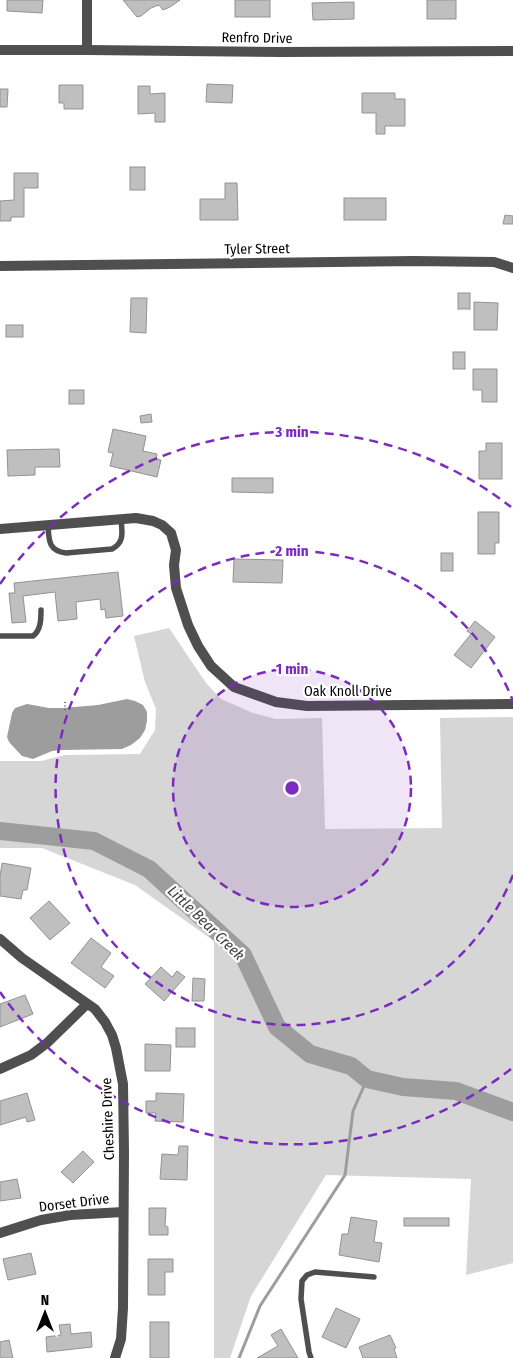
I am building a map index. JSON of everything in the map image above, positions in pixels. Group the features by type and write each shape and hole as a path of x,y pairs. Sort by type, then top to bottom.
{"street":[{"path":"87,0 87,50"},
{"name":"Renfro Drive","path":"0,50 513,51"},
{"name":"Tyler Street","path":"0,266 414,261 494,262 513,268"},
{"name":"Oak Knoll Drive","path":"0,529 136,518 154,520 162,525 170,533 176,550 174,565 176,588 188,625 198,646 211,666 234,687 276,702 307,706 513,704"},
{"name":"Cheshire Drive","path":"0,939 22,958 94,1009 105,1022 116,1048 120,1064 123,1103 123,1308 121,1339 116,1355"},
{"path":"0,1069 32,1055 47,1044 88,1004"},
{"name":"Dorset Drive","path":"0,1233 41,1220 70,1215 123,1212"}],"lane":[{"path":"48,525 48,540 51,546 58,552 66,553 112,549 118,546 121,542 121,519"},
{"path":"0,636 33,636 37,633 40,624 41,610"},
{"path":"311,1358 301,1299 302,1281 308,1275 315,1272 374,1277"}],"path":[{"path":"65,702 65,711"}],"shaded area":[{"path":"169,628 206,683 221,699 253,713 276,719 322,718 325,829 442,828 440,718 513,717 513,1263 466,1275 471,1179 326,1175 251,1296 230,1358 214,1358 214,941 135,885 42,848 0,848 0,761 41,761 65,755 140,754 155,730 156,709 145,682 134,636"},
{"path":"127,699 143,705 147,712 147,721 145,730 140,738 122,749 52,751 33,759 22,756 9,742 7,737 12,713 15,708 27,704 49,708 63,708 98,705"}],"building":[{"path":"7,0 43,0 42,13 7,11"},
{"path":"123,0 180,0 163,10 159,5 151,8 137,17"},
{"path":"235,0 270,0 270,17 235,17"},
{"path":"427,0 456,0 456,19 427,19"},
{"path":"354,2 354,19 313,20 312,3"},
{"path":"207,84 233,85 232,103 206,102"},
{"path":"59,85 83,85 83,109 64,109 64,103 59,103"},
{"path":"138,86 150,86 150,94 165,93 165,122 155,122 155,113 138,114"},
{"path":"0,89 8,89 7,107 0,107"},
{"path":"362,93 395,93 395,99 405,99 405,126 385,126 385,134 376,134 376,113 362,113"},
{"path":"130,167 145,167 145,190 130,190"},
{"path":"14,173 38,173 38,188 24,188 24,217 11,217 11,221 0,221 0,201 14,200"},
{"path":"225,183 237,183 238,220 200,220 200,199 225,199"},
{"path":"344,198 386,198 386,220 344,220"},
{"path":"505,215 513,216 513,224 503,224"},
{"path":"458,293 470,293 470,309 458,309"},
{"path":"131,298 147,298 146,333 130,332"},
{"path":"474,302 498,303 497,330 474,330"},
{"path":"6,325 23,325 23,337 6,337"},
{"path":"453,352 465,352 465,369 453,369"},
{"path":"473,369 497,369 497,402 482,402 482,390 473,390"},
{"path":"69,390 84,390 84,404 69,404"},
{"path":"151,414 152,422 141,423 140,416"},
{"path":"113,429 146,436 143,451 157,454 156,459 161,460 157,477 110,466 113,453 108,452"},
{"path":"486,443 502,443 502,479 479,479 479,451 486,451"},
{"path":"59,449 60,467 35,467 35,475 8,476 7,450"},
{"path":"232,478 273,478 273,493 232,492"},
{"path":"478,512 499,512 499,543 495,543 495,554 478,554"},
{"path":"441,553 453,553 453,571 441,571"},
{"path":"234,559 283,560 282,583 233,582"},
{"path":"118,572 123,616 106,618 105,609 101,610 100,599 76,602 77,619 58,621 55,592 23,596 26,622 12,623 9,593 15,593 14,583"},
{"path":"475,621 495,637 471,668 454,655 471,634 467,631"},
{"path":"2,863 31,868 27,890 23,890 21,899 0,896"},
{"path":"49,901 70,923 50,940 30,918"},
{"path":"91,938 111,953 101,967 114,976 105,988 71,963"},
{"path":"161,967 172,977 177,971 185,977 164,1001 145,984"},
{"path":"193,978 205,979 204,1001 192,1001"},
{"path":"25,995 33,1014 0,1027 0,1004"},
{"path":"176,1028 195,1028 195,1047 176,1047"},
{"path":"145,1044 171,1045 170,1071 145,1071"},
{"path":"27,1093 35,1120 27,1122 26,1117 0,1125 0,1101"},
{"path":"156,1093 184,1094 183,1122 155,1121 156,1113 146,1113 146,1101 156,1101"},
{"path":"179,1146 188,1146 187,1180 160,1179 162,1154 178,1155"},
{"path":"83,1151 94,1162 73,1183 61,1172"},
{"path":"17,1179 21,1198 0,1201 0,1182"},
{"path":"149,1208 166,1208 165,1226 168,1227 168,1235 149,1235"},
{"path":"351,1217 377,1221 374,1242 382,1243 379,1262 339,1255 342,1234 348,1234"},
{"path":"404,1218 449,1218 449,1226 404,1226"},
{"path":"31,1253 36,1274 8,1280 3,1259"},
{"path":"148,1259 173,1259 173,1272 165,1272 165,1295 148,1295"},
{"path":"336,1308 360,1319 346,1348 322,1337"},
{"path":"150,1322 169,1322 169,1358 150,1358"},
{"path":"70,1324 71,1334 91,1332 92,1347 47,1352 46,1337 61,1335 59,1325"},
{"path":"281,1329 298,1358 257,1358 278,1346 271,1335"},
{"path":"390,1335 396,1348 394,1349 397,1358 363,1358 359,1347"},
{"path":"9,1340 13,1358 0,1358 0,1342"}],"waterway":[{"name":"Little Bear Creek","path":"0,831 94,841 149,869 243,955 277,1027 310,1054 351,1066 367,1079 403,1087 456,1091 513,1112"},
{"path":"239,1358 260,1306 345,1175 353,1111 367,1079"}]}
